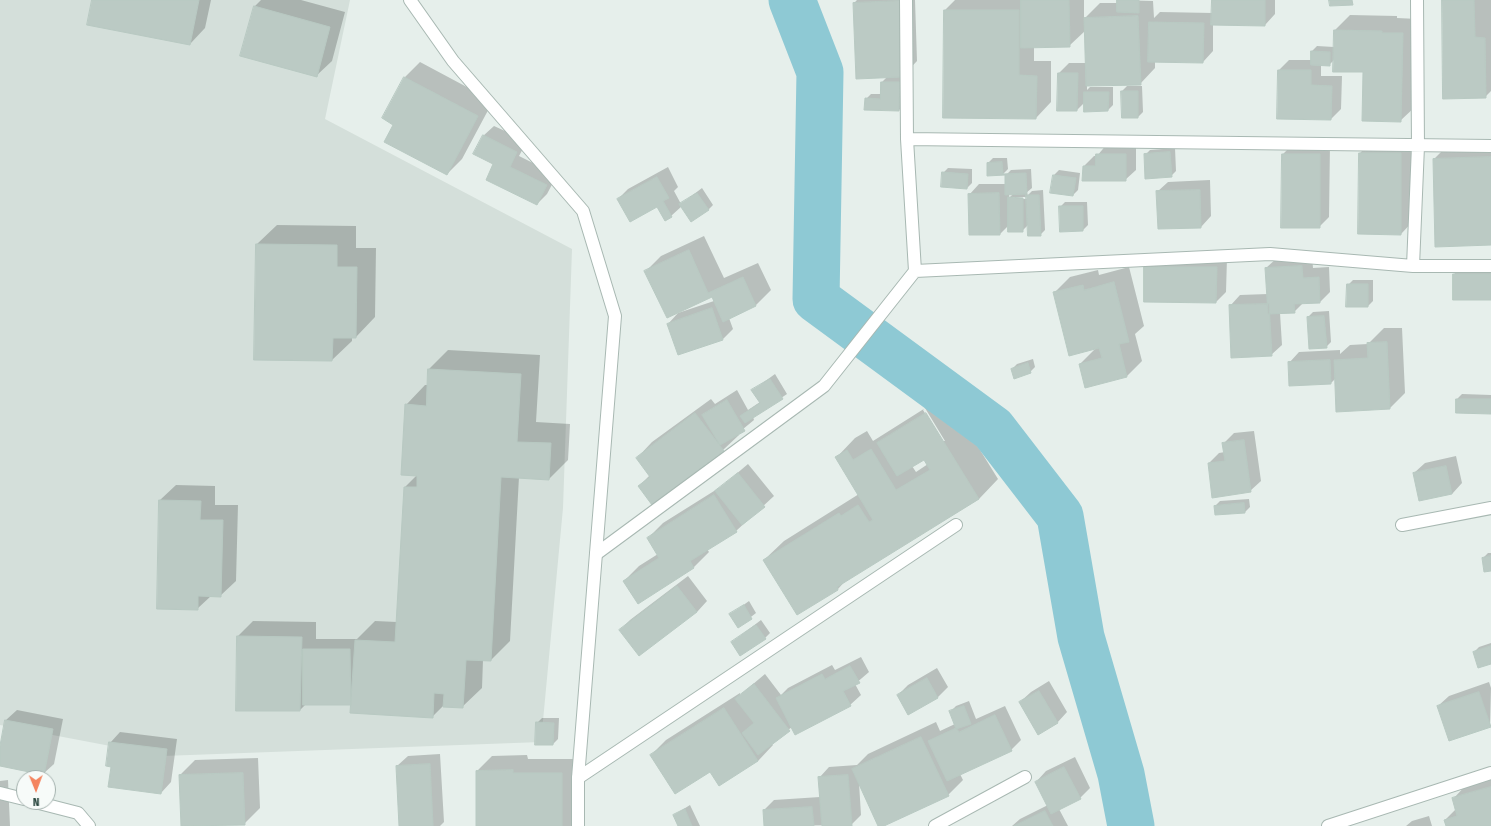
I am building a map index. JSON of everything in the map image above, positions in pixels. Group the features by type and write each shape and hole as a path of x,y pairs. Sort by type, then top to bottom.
{"street":[{"path":"410,0 453,61 583,210 616,316 578,778 578,826"},
{"path":"596,554 824,386 914,271 907,139 906,0"},
{"path":"1414,266 1418,146 1417,0"},
{"path":"907,139 1491,146"},
{"path":"914,271 1270,254 1414,266 1491,266"},
{"path":"1402,526 1491,508"},
{"path":"578,778 956,525"},
{"path":"1328,826 1491,773"},
{"path":"935,826 1025,777"},
{"path":"0,793 16,797"},
{"path":"56,807 78,813 89,826"}],"shaded area":[{"path":"0,0 350,0 325,119 572,249 563,508 541,742 163,756 0,725"}],"building":[{"path":"92,0 199,0 190,45 87,25"},
{"path":"1021,0 1069,0 1070,47 1021,48"},
{"path":"1117,0 1139,0 1139,13 1117,12"},
{"path":"1212,0 1265,0 1265,26 1211,25"},
{"path":"1329,0 1352,0 1353,5 1330,6"},
{"path":"1442,0 1474,0 1475,37 1485,38 1486,98 1443,99"},
{"path":"900,1 902,77 856,79 853,3"},
{"path":"254,6 330,27 317,77 240,56"},
{"path":"944,10 1019,10 1019,75 1037,76 1036,119 943,118"},
{"path":"1138,16 1141,85 1086,86 1084,18"},
{"path":"1149,22 1204,23 1203,63 1148,62"},
{"path":"1334,30 1403,33 1401,122 1362,121 1363,72 1333,72"},
{"path":"1311,51 1330,52 1330,66 1311,65"},
{"path":"1278,70 1311,70 1311,85 1332,86 1331,120 1277,119"},
{"path":"1058,73 1078,73 1077,111 1057,111"},
{"path":"404,77 478,116 447,175 384,142 393,125 382,118"},
{"path":"881,82 900,82 899,111 864,110 865,98 880,99"},
{"path":"1121,91 1138,91 1138,118 1122,118"},
{"path":"1084,92 1109,92 1108,111 1084,112"},
{"path":"483,135 517,152 510,167 547,185 537,205 486,180 493,164 473,154"},
{"path":"1170,152 1172,177 1145,179 1144,154"},
{"path":"1359,153 1401,153 1401,235 1358,234"},
{"path":"1096,154 1126,154 1126,181 1082,181 1083,166 1095,166"},
{"path":"1282,154 1320,154 1320,228 1281,228"},
{"path":"1491,157 1491,245 1435,247 1433,159"},
{"path":"1002,162 1003,174 1026,173 1027,194 1005,195 1005,175 987,176 987,163"},
{"path":"942,172 968,174 967,189 941,187"},
{"path":"1053,175 1076,178 1073,196 1050,193"},
{"path":"657,177 669,198 663,201 672,217 665,221 657,207 630,222 617,199"},
{"path":"1200,190 1201,228 1158,229 1156,191"},
{"path":"697,193 709,210 691,222 679,204"},
{"path":"999,193 1000,235 969,235 968,194"},
{"path":"1026,195 1039,195 1041,236 1028,236"},
{"path":"1008,197 1023,198 1023,232 1008,232"},
{"path":"1059,206 1083,206 1083,231 1060,232"},
{"path":"256,244 337,245 337,267 357,267 356,338 333,338 332,361 254,360"},
{"path":"689,250 708,293 743,277 756,306 723,322 712,297 667,318 644,271"},
{"path":"1302,266 1303,278 1319,277 1320,303 1294,304 1295,313 1268,314 1265,268"},
{"path":"1144,267 1217,267 1216,303 1144,302"},
{"path":"1453,274 1491,274 1491,300 1453,300"},
{"path":"1114,282 1129,342 1119,344 1127,377 1085,388 1079,364 1102,358 1099,348 1069,356 1053,292 1083,285 1084,290"},
{"path":"1347,284 1368,284 1368,307 1346,307"},
{"path":"1269,304 1272,356 1231,358 1229,305"},
{"path":"712,308 723,340 678,355 667,324"},
{"path":"1324,316 1327,348 1309,349 1307,317"},
{"path":"1387,342 1390,409 1336,412 1334,360 1368,358 1367,343"},
{"path":"1330,360 1331,384 1289,386 1288,362"},
{"path":"1028,363 1031,373 1014,379 1011,369"},
{"path":"428,369 521,374 517,442 551,443 549,480 501,477 491,661 466,660 463,708 443,707 444,694 434,693 433,718 350,713 355,640 395,642 404,487 417,487 417,476 401,475 405,404 426,406"},
{"path":"770,379 783,399 745,423 740,416 760,403 751,390"},
{"path":"1456,399 1491,399 1491,414 1456,413"},
{"path":"727,400 745,431 720,445 702,415"},
{"path":"695,413 724,451 652,505 638,486 650,477 636,458"},
{"path":"926,413 979,499 837,587 838,590 797,615 763,560 839,513 841,516 858,505 869,522 873,520 835,457 847,450 853,460 871,449 896,490 930,470 924,460 897,476 877,443"},
{"path":"1244,440 1251,492 1212,498 1208,463 1225,461 1222,443"},
{"path":"1446,466 1452,494 1419,501 1413,473"},
{"path":"738,473 765,507 742,525 715,491"},
{"path":"714,495 737,532 690,561 694,568 638,604 623,581 659,558 647,538"},
{"path":"159,500 201,501 200,520 223,520 221,597 198,596 198,610 157,609"},
{"path":"1244,503 1245,513 1215,515 1214,506"},
{"path":"1491,556 1491,571 1484,572 1482,558"},
{"path":"677,586 697,612 639,656 619,630"},
{"path":"744,605 752,619 738,628 729,614"},
{"path":"756,625 766,639 740,656 731,642"},
{"path":"237,636 302,637 300,711 236,711"},
{"path":"1491,646 1491,664 1478,668 1473,652"},
{"path":"303,649 350,649 351,705 303,705"},
{"path":"850,666 860,683 843,691 851,706 795,735 776,698 822,674 825,679"},
{"path":"927,678 938,698 908,715 897,695"},
{"path":"754,684 790,731 758,755 742,733 754,723 735,699"},
{"path":"1039,691 1058,723 1038,735 1019,702"},
{"path":"1479,692 1491,727 1449,741 1437,706"},
{"path":"964,706 971,724 956,729 949,711"},
{"path":"724,708 758,761 719,786 710,772 675,794 650,755"},
{"path":"995,715 1012,751 947,781 928,741 956,728 959,732"},
{"path":"5,720 53,729 45,770 20,770 0,766 0,746"},
{"path":"536,722 554,723 553,745 535,745"},
{"path":"921,737 949,796 884,826 878,826 852,769"},
{"path":"109,742 167,749 161,794 108,787 111,767 106,766"},
{"path":"430,764 433,826 399,826 396,766"},
{"path":"1064,767 1081,799 1051,814 1035,782"},
{"path":"513,770 513,773 562,773 562,826 476,826 476,771"},
{"path":"243,773 245,825 181,826 179,775"},
{"path":"848,775 852,826 822,826 818,777"},
{"path":"1491,787 1491,826 1446,826 1444,820 1457,816 1452,798"},
{"path":"812,807 814,826 764,826 763,810"},
{"path":"685,809 692,826 678,826 673,815"},
{"path":"1045,811 1053,826 1014,826"}],"waterway":[{"path":"792,0 820,72 816,299 993,429 1060,516 1081,637 1121,774 1131,826"}]}
